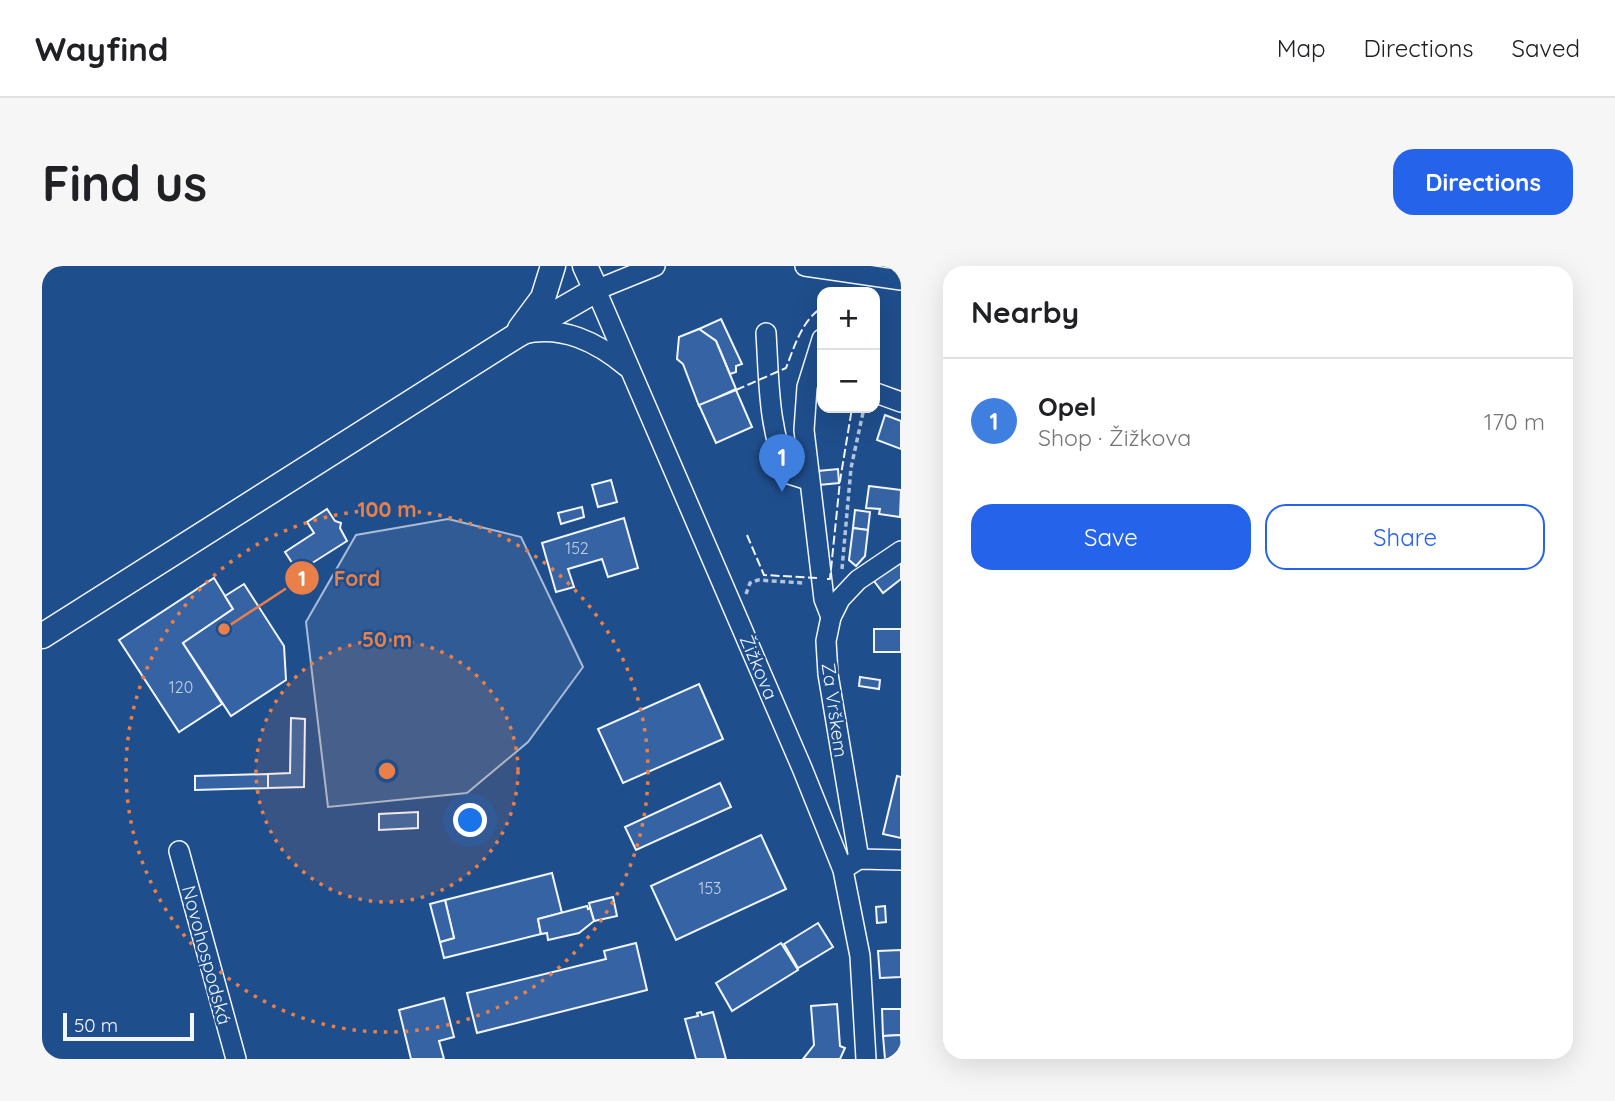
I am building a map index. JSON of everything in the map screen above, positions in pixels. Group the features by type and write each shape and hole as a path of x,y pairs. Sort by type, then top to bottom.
{"main road":[{"path":"516,336 543,298 553,266"},
{"path":"42,636 516,336 596,290 585,266"}],"street":[{"path":"596,290 655,266"},
{"path":"805,266 901,280"},
{"name":"Žižkova","path":"596,290 738,620 851,864 866,1059"},
{"path":"516,336 556,331 586,340 611,354 630,370"},
{"path":"766,333 772,418 783,463 789,474 808,480"},
{"name":"Za Vrškem","path":"819,350 807,387 804,430 808,480 832,605 826,641 828,674 851,864"},
{"path":"880,394 901,402"},
{"path":"832,605 859,580 901,551"},
{"name":"Novohospodská","path":"179,851 236,1059"},
{"path":"851,864 901,860"}],"path":[{"path":"738,620 750,583 758,580 806,583 812,593 832,605 851,468 863,413"}],"shaded area":[{"path":"448,519 521,537 583,667 528,742 467,793 328,807 306,622 356,535"}],"building":[{"path":"721,319 742,364 736,366 736,372 730,374 716,341 699,329"},
{"path":"699,329 716,341 736,389 699,406 683,364 677,359 679,337"},
{"path":"736,390 752,427 716,443 699,405"},
{"path":"885,415 901,421 901,449 877,440"},
{"path":"838,469 839,483 819,485 818,471"},
{"path":"611,480 617,502 598,507 592,485"},
{"path":"869,486 901,490 900,517 879,514 880,509 866,508"},
{"path":"582,507 584,517 561,524 558,513"},
{"path":"327,509 335,521 341,523 340,528 347,541 298,572 285,552 314,533 307,522"},
{"path":"855,510 870,512 868,530 853,528"},
{"path":"624,518 638,568 608,577 602,559 568,569 574,587 556,592 542,543"},
{"path":"853,528 868,530 865,556 856,566 849,560"},
{"path":"901,560 901,579 883,593 874,581"},
{"path":"214,578 233,609 183,643 222,704 179,732 119,640"},
{"path":"244,584 284,646 286,680 231,716 183,643 233,609 225,596"},
{"path":"874,629 901,629 901,652 874,652"},
{"path":"860,677 880,680 879,689 859,686"},
{"path":"699,684 723,739 623,783 598,729"},
{"path":"291,718 305,719 304,787 268,788 268,774 290,773"},
{"path":"268,774 268,788 195,790 195,776"},
{"path":"897,776 901,777 901,838 883,834"},
{"path":"720,783 731,807 636,850 625,827"},
{"path":"418,812 418,828 379,830 379,814"},
{"path":"761,835 786,889 676,940 651,886"},
{"path":"552,873 562,913 538,919 541,934 444,958 440,942 454,938 445,900"},
{"path":"613,897 617,916 594,921 589,903"},
{"path":"445,900 454,938 440,942 430,904"},
{"path":"587,906 594,921 579,933 548,940 547,933 541,934 538,919"},
{"path":"885,906 886,922 877,923 876,907"},
{"path":"818,923 833,947 798,968 784,944"},
{"path":"636,943 647,990 477,1033 467,993 606,959 604,951"},
{"path":"781,943 798,970 732,1011 716,983"},
{"path":"901,950 901,977 880,978 878,951"},
{"path":"444,998 454,1037 439,1041 444,1059 411,1059 399,1010"},
{"path":"837,1004 840,1046 845,1048 840,1059 803,1059 814,1045 811,1006"},
{"path":"882,1009 901,1009 901,1035 883,1036"},
{"path":"701,1012 702,1015 713,1012 726,1059 696,1059 685,1019 698,1016 697,1013"},
{"path":"901,1035 901,1059 885,1059 883,1036"}],"fence":[{"path":"736,390 786,368 804,327 817,312"},
{"path":"827,579 830,579 840,481 851,413"},
{"path":"747,535 764,575 817,578"}],"place":[{"name":"Opel","path":"782,492"},
{"name":"Ford","path":"224,629"}]}
